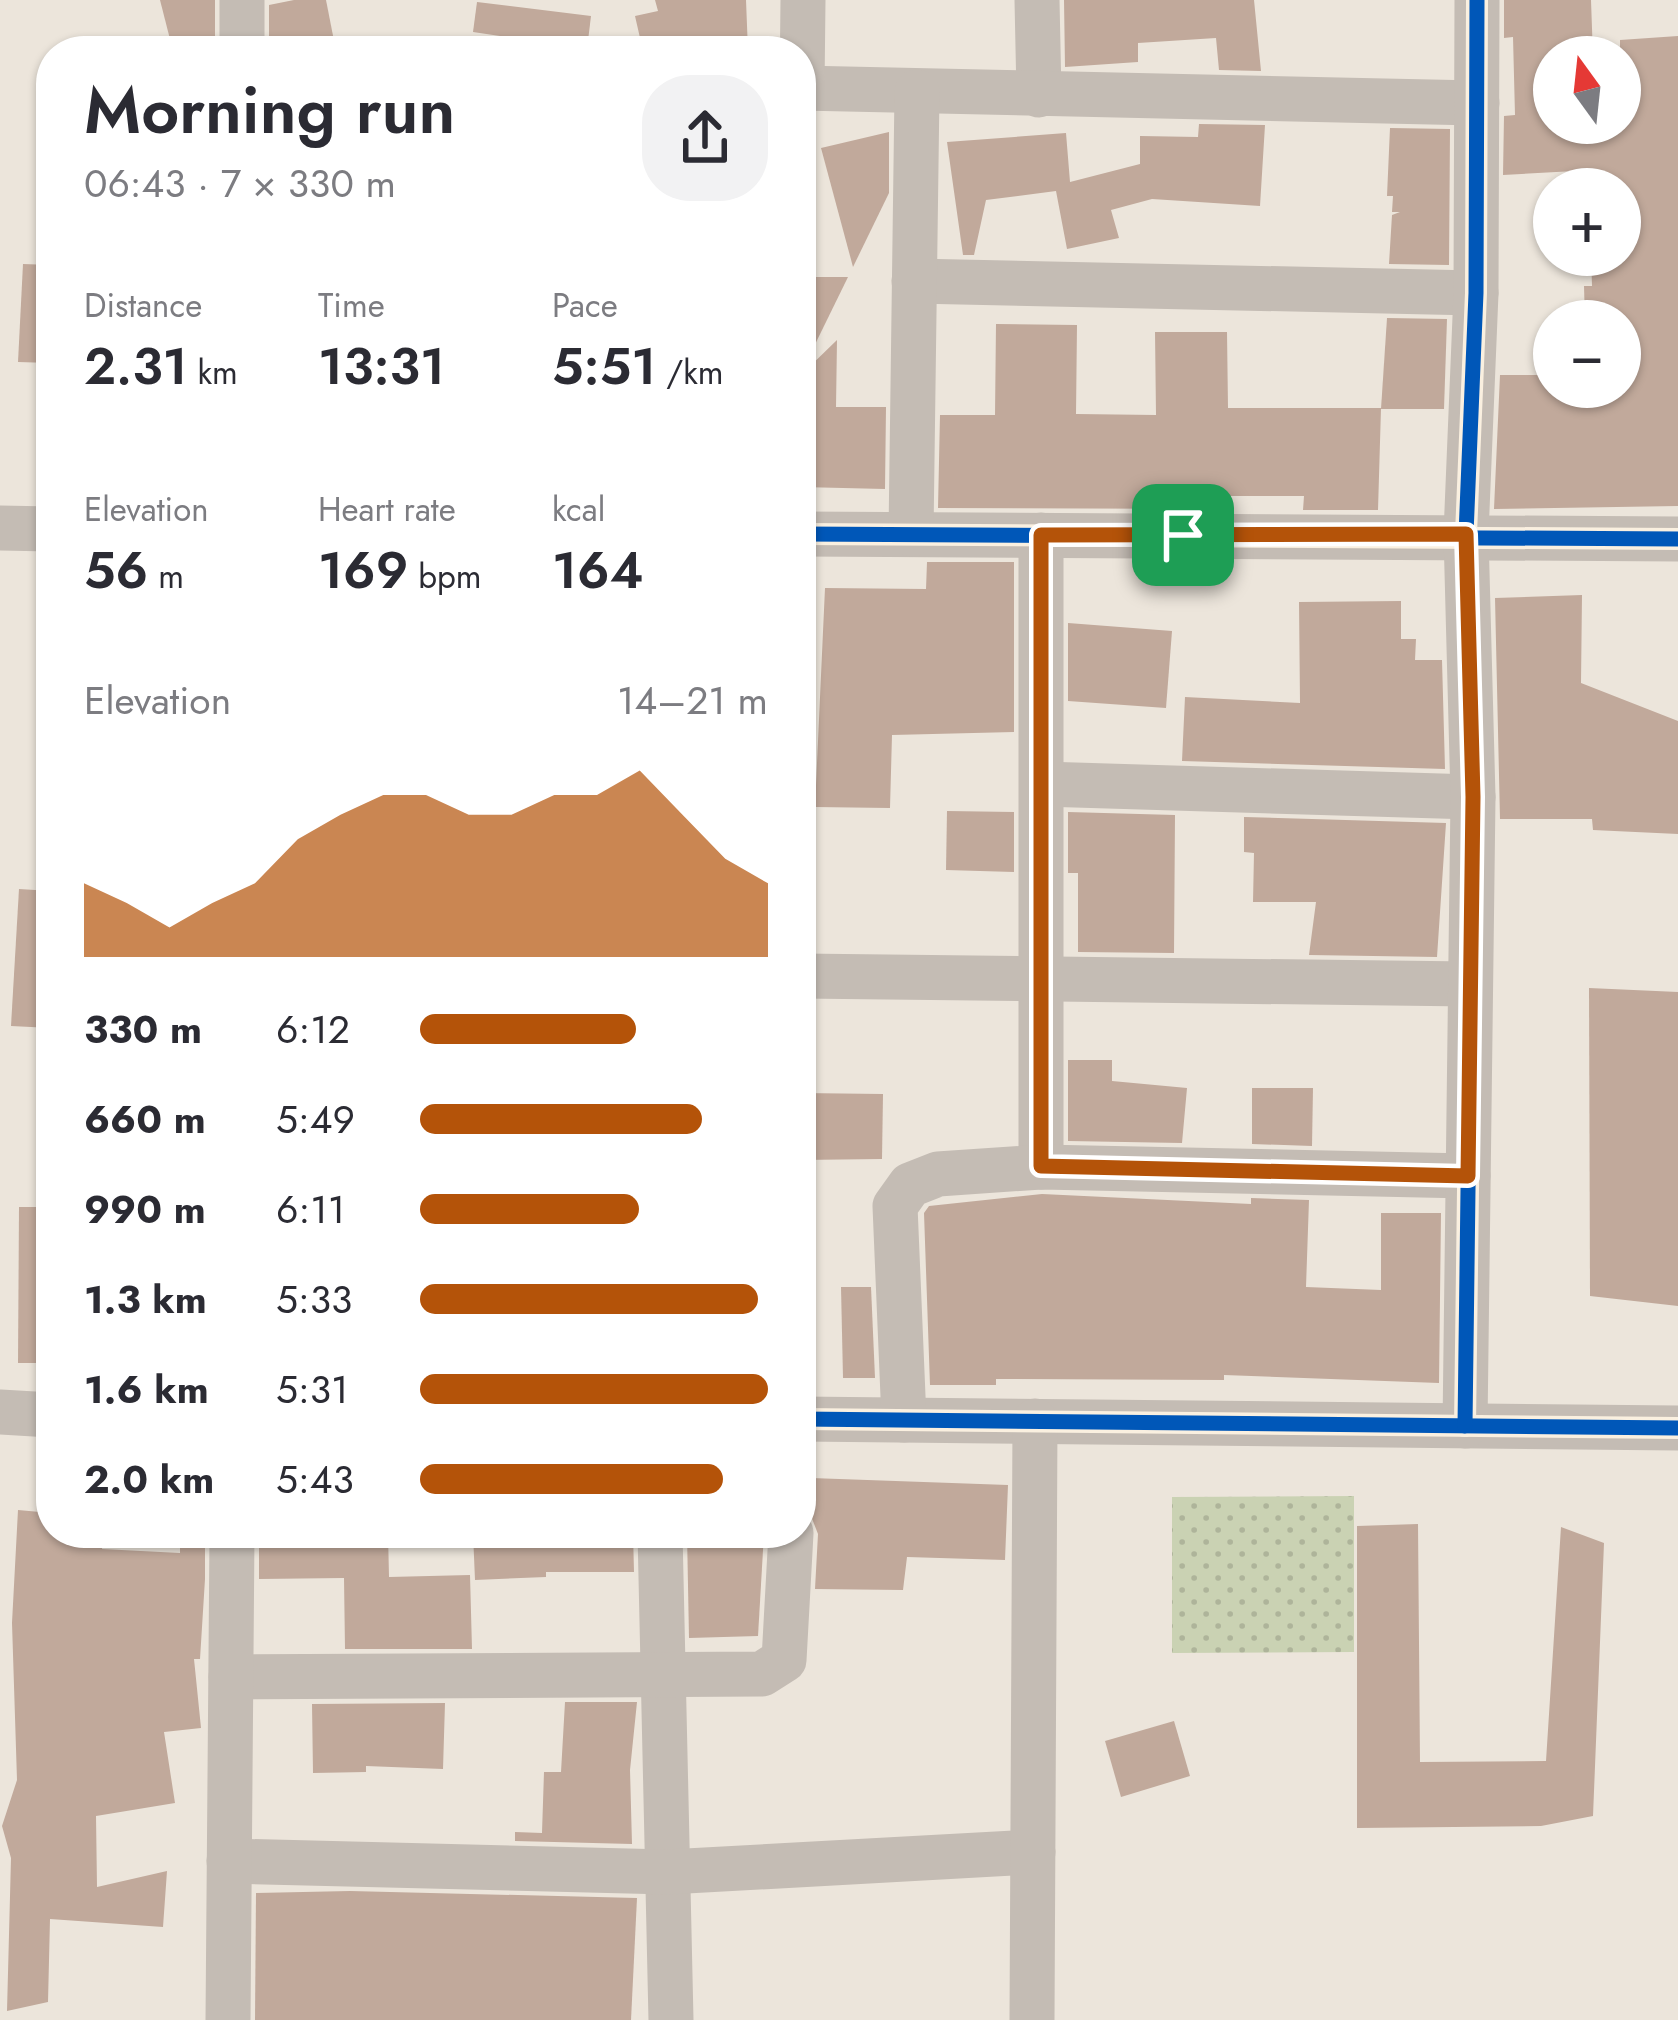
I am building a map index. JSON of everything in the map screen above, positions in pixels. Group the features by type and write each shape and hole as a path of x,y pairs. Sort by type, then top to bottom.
{"street":[{"path":"242,0 242,36"},
{"path":"803,0 803,36"},
{"path":"1037,0 1040,95"},
{"path":"1465,1426 1473,797 1466,534 1476,293 1477,0"},
{"path":"816,88 1477,103"},
{"path":"911,534 917,92"},
{"path":"914,281 1476,293"},
{"path":"0,528 36,529"},
{"path":"816,534 1466,534 1678,539"},
{"path":"1041,535 1041,1166"},
{"path":"1042,784 1473,797"},
{"path":"816,976 1470,984"},
{"path":"904,1420 895,1206 910,1184 938,1174 1041,1166 1468,1176"},
{"path":"0,1412 36,1414"},
{"path":"816,1419 1678,1428"},
{"path":"1032,2020 1035,1421"},
{"path":"228,2020 232,1548"},
{"path":"660,1548 671,2020"},
{"path":"231,1677 762,1673 784,1660 789,1548"},
{"path":"230,1861 668,1872 1033,1852"}],"green space":[{"path":"1354,1496 1354,1652 1172,1653 1172,1497"}],"building":[{"path":"160,0 215,0 215,36 169,36"},
{"path":"326,0 333,36 269,36 269,5"},
{"path":"655,0 746,0 747,36 640,36 635,16 658,11"},
{"path":"1064,0 1254,0 1261,71 1219,70 1216,38 1138,43 1138,62 1065,67"},
{"path":"1504,0 1591,0 1592,36 1533,36 1533,144 1641,144 1641,39 1678,36 1678,506 1494,509 1500,375 1533,375 1533,408 1641,408 1641,300 1584,300 1584,286 1592,286 1592,276 1641,276 1641,168 1533,168 1533,173 1503,175 1504,116 1515,115 1513,37 1504,38"},
{"path":"477,2 591,16 589,36 473,32"},
{"path":"1199,124 1265,125 1260,206 1152,199 1111,210 1119,238 1067,249 1056,191 986,200 974,255 963,255 947,142 1066,133 1070,182 1140,164 1140,136 1198,137"},
{"path":"1390,128 1450,129 1449,265 1389,264 1392,215 1400,212 1392,212 1393,196 1387,196"},
{"path":"889,132 889,193 853,267 821,148"},
{"path":"23,264 36,264 36,363 18,362"},
{"path":"816,277 848,277 816,342"},
{"path":"1387,318 1447,319 1444,409 1381,409"},
{"path":"996,324 1077,325 1076,414 1156,415 1155,332 1227,332 1228,408 1381,408 1378,510 1303,510 1304,496 1231,496 1231,509 938,508 940,415 995,415"},
{"path":"837,340 836,407 886,407 885,489 816,487 816,360"},
{"path":"927,562 1014,562 1014,732 892,735 890,808 816,807 825,588 926,589"},
{"path":"1582,595 1581,683 1678,721 1678,834 1593,830 1592,819 1500,819 1495,598"},
{"path":"1401,601 1401,639 1416,639 1415,660 1442,660 1445,769 1182,761 1185,697 1300,703 1299,602"},
{"path":"1068,623 1172,631 1166,708 1068,701"},
{"path":"947,811 1014,812 1014,872 946,870"},
{"path":"1068,812 1175,815 1174,953 1078,952 1078,873 1068,873"},
{"path":"1244,817 1446,823 1437,957 1309,955 1316,902 1253,902 1254,853 1244,852"},
{"path":"19,889 36,890 36,1027 11,1026"},
{"path":"1589,988 1678,992 1678,1306 1590,1296"},
{"path":"1068,1060 1112,1060 1112,1081 1187,1088 1182,1143 1068,1141"},
{"path":"1252,1088 1313,1088 1312,1146 1252,1144"},
{"path":"816,1093 883,1094 882,1159 816,1160"},
{"path":"1042,1194 1251,1204 1251,1198 1309,1200 1306,1287 1381,1290 1381,1213 1441,1213 1439,1383 1224,1375 1224,1380 996,1379 996,1385 930,1385 924,1213 929,1206"},
{"path":"19,1207 36,1207 36,1363 18,1363"},
{"path":"841,1287 871,1287 875,1378 843,1378"},
{"path":"816,1478 1008,1485 1005,1560 907,1557 903,1590 815,1589"},
{"path":"18,1510 36,1512 36,1548 180,1553 180,1548 205,1548 200,1659 194,1659 201,1728 164,1732 175,1803 96,1816 97,1887 167,1871 163,1927 50,1919 48,2002 7,2011 11,1858 2,1826 17,1780 12,1623"},
{"path":"1418,1524 1420,1762 1546,1761 1561,1527 1604,1543 1593,1816 1541,1826 1357,1828 1357,1526"},
{"path":"259,1548 388,1548 389,1577 470,1575 472,1649 345,1649 344,1578 259,1579"},
{"path":"474,1548 633,1548 634,1572 546,1572 546,1577 475,1580"},
{"path":"687,1548 763,1548 758,1636 689,1638"},
{"path":"565,1702 637,1702 630,1770 632,1844 515,1841 515,1832 542,1833 544,1772 561,1772"},
{"path":"445,1703 443,1769 366,1766 366,1772 313,1773 312,1704"},
{"path":"1174,1721 1190,1776 1121,1797 1105,1741"},
{"path":"256,1893 637,1898 631,2020 255,2020"}],"cycle path":[{"path":"1465,1426 1473,797 1466,534 1476,293 1477,0"},
{"path":"816,534 1678,539"},
{"path":"816,1419 1678,1428"}],"route":[{"path":"1466,534 1473,797 1468,1176 1041,1166 1041,535 1183,535 1466,534"}]}
